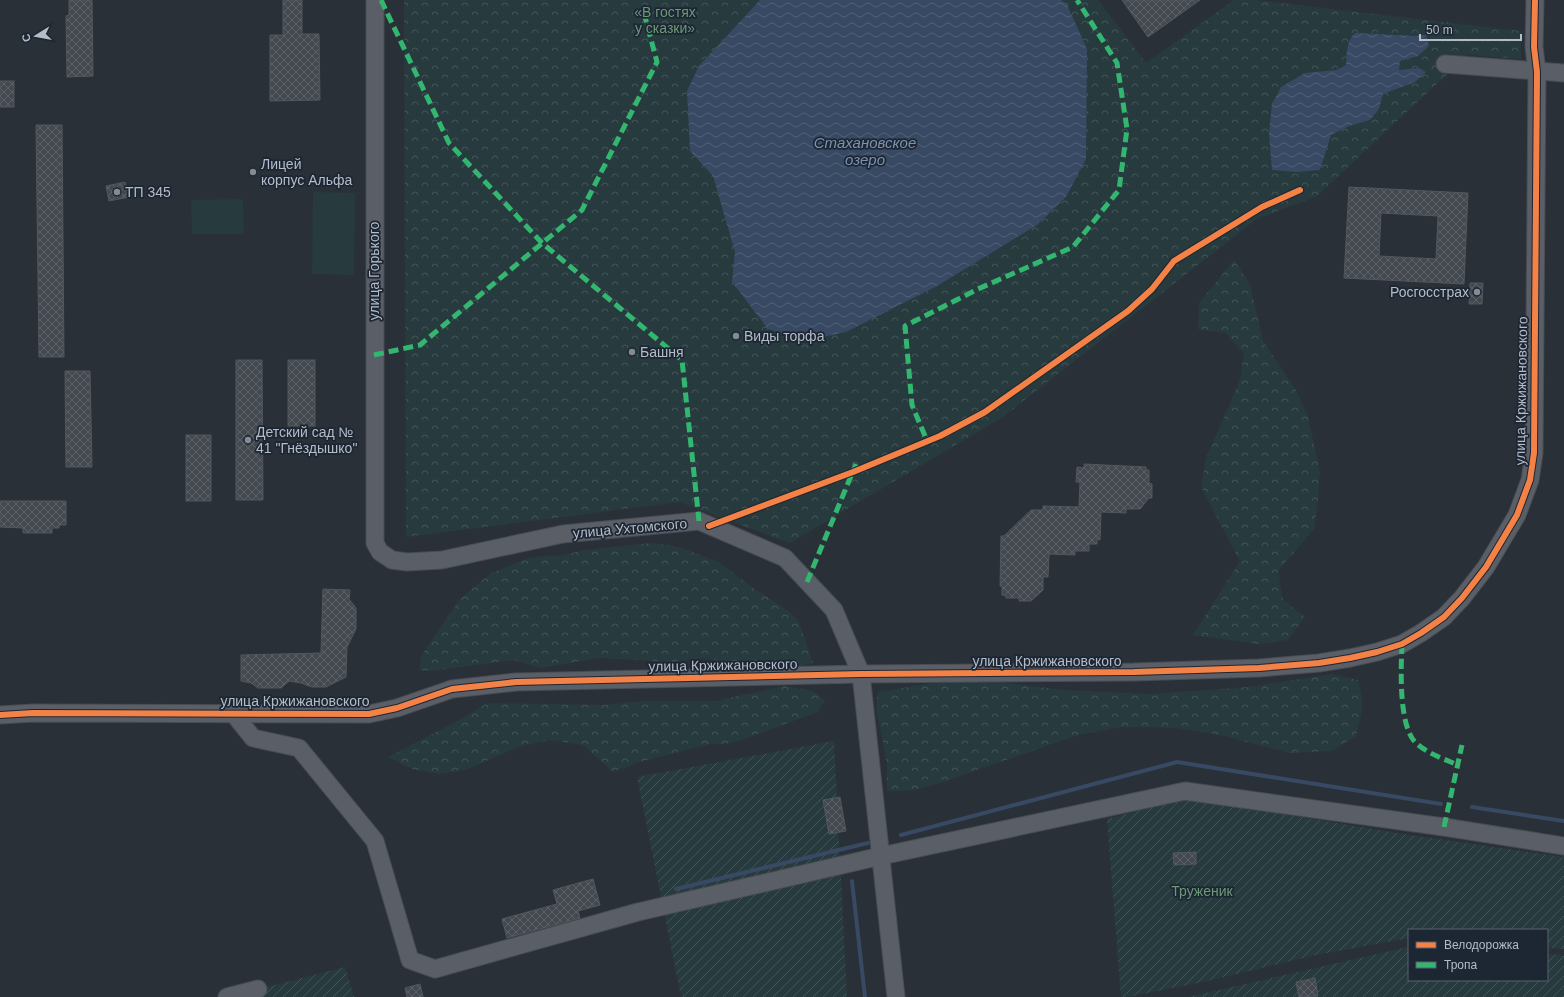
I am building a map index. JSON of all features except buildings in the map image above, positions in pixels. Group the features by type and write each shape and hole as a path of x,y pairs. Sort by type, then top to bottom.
{"street":[{"name":"улица Горького","path":"375,0 377,547"},
{"name":"улица Кржижановского","path":"0,715 33,713 369,714 397,708 452,689 516,682 861,674 1134,672 1259,668 1319,663 1350,658 1377,652 1402,644 1444,617 1462,598 1486,567 1503,541 1517,515 1530,480 1534,453 1537,72 1534,47 1535,0"},
{"path":"1445,64 1564,73"},
{"name":"улица Ухтомского","path":"377,547 392,560 407,562 442,560 563,534 699,521 785,558 834,610 861,674 896,997"},
{"path":"233,713 253,738 300,748 374,842 410,960 435,968 638,912 881,856 1185,791 1444,827 1564,846"},
{"path":"227,997 258,989"}],"green space":[{"name":"«В гостях у сказки»","path":"404,0 1098,0 1146,63 1234,0 1256,0 1521,31 1521,59 1468,55 1317,196 1257,219 1003,417 790,543 679,502 406,537"},
{"path":"313,192 355,193 354,275 312,274"},
{"path":"243,199 244,234 192,234 191,200"},
{"path":"1234,260 1250,284 1263,341 1296,390 1308,417 1320,472 1314,529 1278,571 1283,600 1305,617 1288,640 1258,644 1193,635 1240,561 1201,487 1206,459 1240,380 1244,353 1225,333 1198,329 1199,303"},
{"path":"652,543 679,547 719,562 753,588 790,612 799,622 813,663 787,669 758,668 703,658 672,662 599,658 541,668 514,660 431,671 419,670 421,656 460,599 491,573 529,558 558,556 585,550"},
{"path":"1331,674 1358,680 1362,708 1356,736 1331,751 1289,753 1220,735 1177,728 1120,727 1078,735 937,784 909,791 887,791 887,764 876,706 878,692 933,683 990,681 1063,690 1149,694 1249,687"},
{"path":"785,686 813,691 825,700 818,712 739,741 725,744 710,744 640,762 613,772 583,745 551,740 521,746 468,769 439,774 412,769 388,757 465,717 487,703 603,705 645,701 715,701"},
{"path":"834,741 847,997 681,997 637,777"},
{"name":"Труженик","path":"1186,798 1410,835 1564,857 1564,949 1548,948 1548,929 1408,929 1408,938 1316,955 1203,982 1128,997 1121,997 1107,819"},
{"path":"1408,947 1408,981 1548,981 1548,954 1564,955 1564,997 1188,997"},
{"path":"345,967 354,997 227,997"}],"water":[{"name":"Стахановское озеро","path":"760,0 1061,0 1067,5 1087,49 1086,159 1066,197 1037,225 937,286 846,332 808,340 768,329 732,282 735,252 713,176 690,151 687,91 699,66"},
{"path":"1355,33 1416,36 1426,35 1429,46 1418,56 1400,61 1399,70 1419,68 1426,72 1415,82 1383,94 1379,109 1370,120 1349,126 1331,135 1320,170 1296,172 1272,170 1269,134 1272,104 1281,87 1305,73 1337,70 1346,65 1348,43"}],"waterway":[{"path":"901,835 1177,762 1441,804"},
{"path":"1472,807 1564,821"},
{"path":"676,889 868,843"},
{"path":"852,881 865,997"}],"marked path":[{"path":"381,0 449,143 542,243 682,360 699,521"},
{"path":"925,436 912,405 905,326 978,289 1073,247 1119,190 1127,129 1117,63 1077,0"},
{"path":"374,355 420,345 582,210 657,62 644,13"},
{"path":"807,582 856,464"},
{"path":"1402,644 1402,697 1406,725 1411,736 1417,744 1426,751 1458,765"},
{"path":"1444,827 1462,745"}],"cycle path":[{"path":"0,715 33,713 369,714 397,708 452,689 516,682 861,674 1134,672 1259,668 1319,663 1350,658 1377,652 1402,644 1444,617 1462,598 1486,567 1517,515 1530,480 1534,453 1537,72 1534,47 1535,0"},
{"path":"709,526 853,472 940,436 985,412 1128,311 1152,289 1174,261 1262,207 1300,190"}],"place":[{"name":"Лицей корпус Альфа","path":"253,172"},
{"name":"ТП 345","path":"117,192"},
{"name":"Росгосстрах","path":"1477,292"},
{"name":"Виды торфа","path":"736,336"},
{"name":"Башня","path":"632,352"},
{"name":"Детский сад № 41 \"Гнёздышко\"","path":"248,440"}]}
